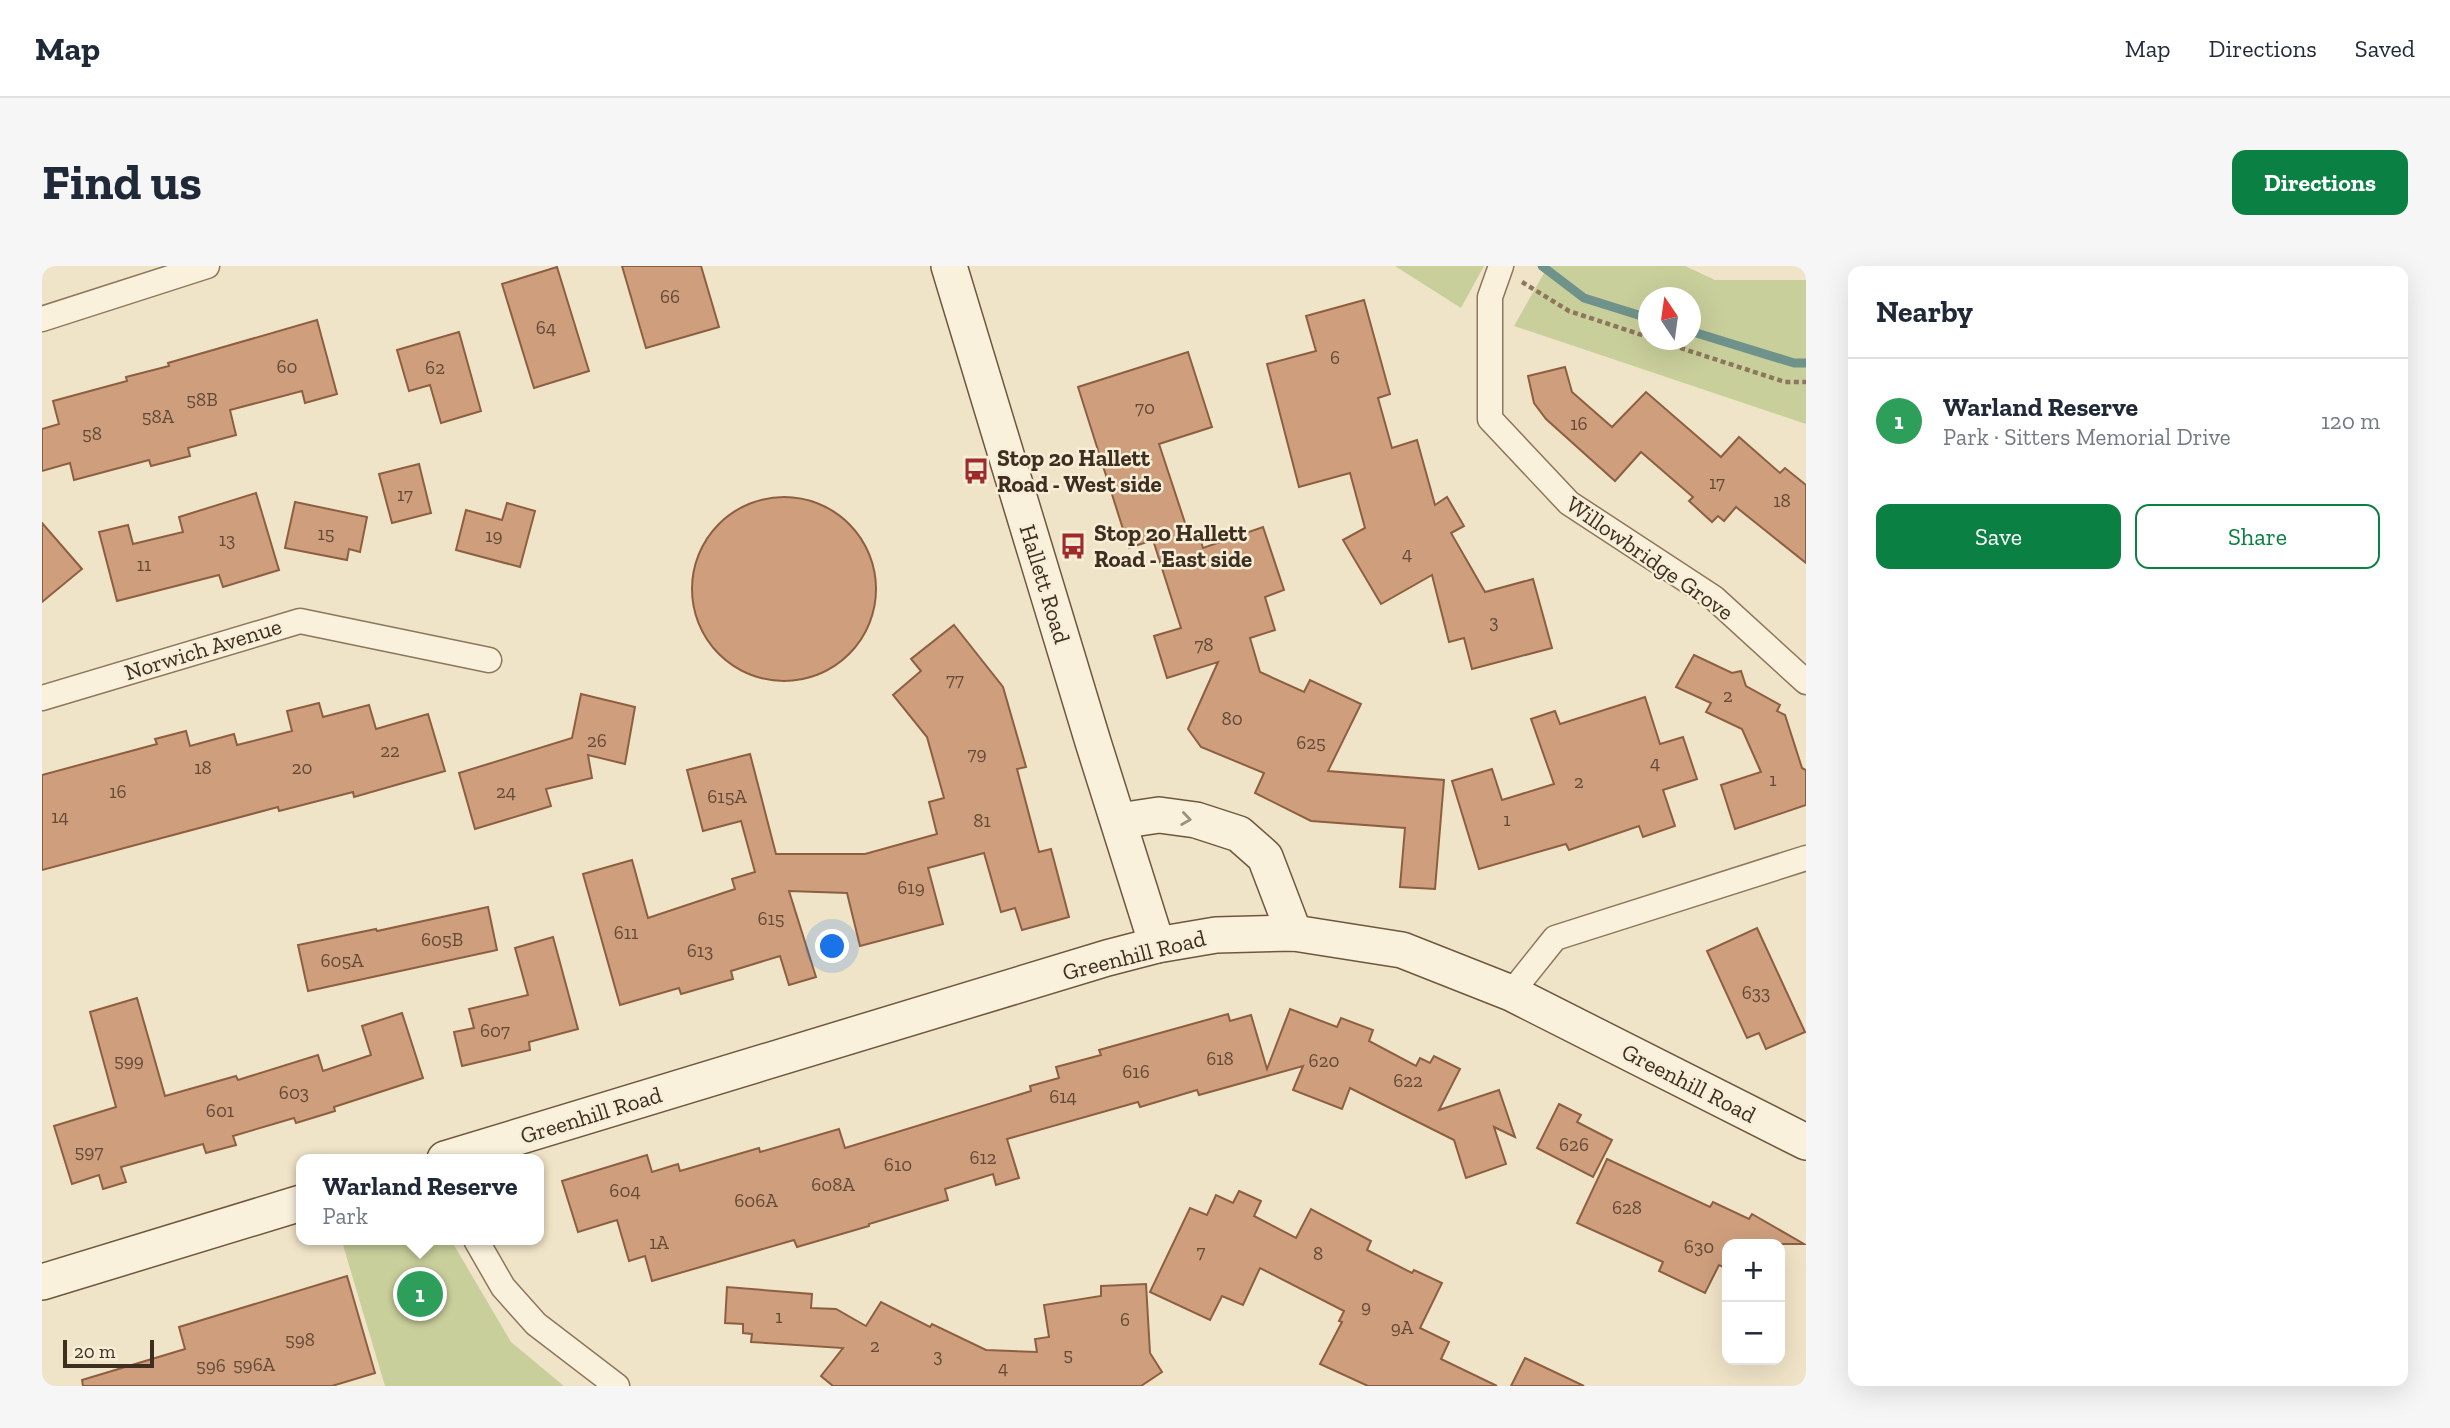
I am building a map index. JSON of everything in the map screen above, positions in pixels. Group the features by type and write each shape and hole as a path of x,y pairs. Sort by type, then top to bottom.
{"main road":[{"name":"Hallett Road","path":"950,266 1157,945"},
{"path":"1119,821 1159,816 1196,820 1239,834 1265,857 1294,933"},
{"name":"Greenhill Road","path":"462,1154 1107,958 1157,945 1216,935 1294,933 1402,950 1511,993 1806,1142"},
{"path":"42,1282 296,1205"}],"street":[{"path":"42,319 207,266"},
{"name":"Willowbridge Grove","path":"1500,267 1490,297 1490,419 1569,503 1714,598 1806,682"},
{"name":"Norwich Avenue","path":"42,698 300,621 489,660"},
{"path":"1511,993 1555,938 1806,858"},
{"path":"479,1245 503,1287 536,1324 617,1386"}],"path":[{"path":"1500,267 1569,311 1638,334"},
{"path":"1687,350 1785,382 1806,383"}],"green space":[{"path":"1395,266 1484,266 1461,308"},
{"path":"1548,266 1685,266 1715,280 1806,280 1806,424 1514,326"},
{"path":"343,1245 454,1245 511,1342 564,1386 385,1386"}],"building":[{"path":"622,266 701,266 719,327 646,348"},
{"path":"557,267 589,371 534,388 502,284"},
{"path":"1364,300 1390,394 1378,398 1392,448 1417,440 1435,505 1447,497 1464,526 1451,533 1485,592 1533,579 1552,648 1472,669 1464,638 1449,642 1432,575 1381,604 1343,540 1365,528 1350,473 1299,487 1267,364 1316,351 1306,316"},
{"path":"317,320 337,394 305,403 302,391 230,410 236,435 188,448 190,456 151,466 149,460 74,480 70,463 42,471 42,429 59,424 53,401 127,381 126,377 169,366 168,363"},
{"path":"459,332 481,411 441,423 430,385 409,391 397,350"},
{"path":"1188,352 1212,427 1159,444 1191,541 1200,538 1203,548 1263,527 1284,590 1265,597 1275,630 1250,638 1260,672 1304,692 1310,680 1361,704 1328,771 1444,780 1435,889 1400,887 1405,828 1311,821 1255,793 1264,773 1201,747 1188,729 1218,662 1167,678 1154,636 1181,628 1153,540 1129,548 1078,387"},
{"path":"1565,367 1572,392 1612,427 1646,392 1721,457 1739,437 1780,473 1785,468 1806,485 1806,563 1736,507 1724,521 1718,516 1712,522 1689,501 1693,497 1641,452 1615,481 1546,419 1534,403 1528,376"},
{"path":"419,464 431,513 392,523 379,474"},
{"path":"256,493 279,570 223,587 219,575 117,601 99,532 128,525 133,544 183,532 179,517"},
{"path":"784,497 819,504 849,524 869,554 876,589 869,624 849,654 819,674 784,681 749,674 719,654 699,624 692,589 699,554 719,524 749,504"},
{"path":"295,502 367,517 360,552 349,549 347,560 285,548"},
{"path":"507,503 535,511 520,567 456,550 466,510 502,520"},
{"path":"42,523 82,569 42,602"},
{"path":"954,625 1003,687 1026,767 1017,769 1039,852 1051,849 1069,917 1022,930 1015,908 1001,912 984,853 928,868 943,924 860,946 847,893 789,891 816,977 789,985 780,956 731,971 733,979 681,994 679,988 620,1005 583,874 632,860 648,918 735,889 732,879 755,872 741,821 703,831 687,770 750,754 776,854 865,854 937,834 929,802 944,798 927,737 893,695 921,671 911,659"},
{"path":"1694,655 1732,673 1741,671 1746,686 1780,705 1777,711 1785,715 1802,768 1806,770 1806,805 1735,829 1721,785 1761,772 1742,729 1706,712 1711,703 1676,687"},
{"path":"581,694 635,707 625,764 588,755 592,778 546,789 551,806 475,829 459,773 572,738"},
{"path":"1645,697 1660,744 1683,737 1697,779 1663,790 1675,826 1643,837 1639,826 1569,850 1566,844 1479,869 1452,781 1492,769 1502,800 1554,784 1531,719 1555,711 1560,724"},
{"path":"319,703 323,717 369,705 376,729 428,714 445,771 354,797 353,792 279,811 278,807 42,870 42,775 157,744 155,739 186,731 190,746 234,734 237,745 292,731 287,711"},
{"path":"488,907 497,950 308,991 298,945"},
{"path":"1757,928 1805,1032 1766,1049 1759,1033 1747,1038 1707,951"},
{"path":"553,937 578,1029 529,1042 530,1050 462,1066 454,1032 474,1028 469,1009 528,995 515,948"},
{"path":"137,998 165,1096 236,1076 238,1080 318,1055 323,1071 371,1055 362,1026 402,1013 423,1078 334,1107 335,1111 296,1123 294,1118 233,1136 236,1145 206,1153 203,1144 121,1167 126,1182 103,1189 99,1175 72,1184 54,1126 116,1107 90,1012"},
{"path":"1290,1009 1337,1027 1341,1018 1373,1030 1369,1041 1416,1066 1420,1058 1430,1063 1434,1056 1460,1069 1439,1110 1499,1090 1515,1137 1494,1127 1506,1164 1466,1178 1454,1140 1350,1088 1342,1109 1293,1090 1303,1066 1199,1095 1197,1090 1140,1107 1138,1102 1007,1139 1019,1178 996,1185 993,1174 945,1189 948,1200 869,1226 797,1247 794,1240 652,1281 645,1256 629,1261 617,1220 578,1232 562,1181 647,1155 652,1172 678,1164 680,1171 839,1129 845,1148 1031,1091 1030,1086 1059,1078 1056,1067 1101,1055 1099,1050 1228,1014 1230,1021 1251,1015 1267,1069"},
{"path":"1559,1104 1581,1115 1577,1122 1612,1140 1593,1177 1537,1148"},
{"path":"1607,1159 1710,1207 1713,1202 1749,1219 1752,1214 1804,1244 1785,1244 1785,1239 1722,1239 1722,1266 1719,1265 1705,1293 1659,1271 1663,1262 1577,1223"},
{"path":"1239,1191 1261,1201 1254,1216 1296,1238 1311,1209 1371,1241 1367,1250 1412,1273 1414,1270 1442,1283 1420,1328 1449,1342 1441,1359 1497,1386 1368,1386 1320,1364 1342,1322 1339,1321 1344,1311 1260,1268 1243,1305 1222,1296 1210,1320 1150,1292 1190,1208 1207,1215 1216,1195 1233,1203"},
{"path":"347,1276 375,1373 332,1386 83,1386 82,1380 185,1349 179,1327"},
{"path":"1146,1284 1150,1353 1162,1372 1141,1386 833,1386 821,1376 843,1348 751,1342 752,1334 743,1333 743,1324 725,1323 727,1287 812,1294 811,1308 836,1309 866,1326 881,1302 930,1327 932,1324 986,1350 1037,1352 1035,1339 1049,1337 1044,1305 1101,1296 1101,1286"},
{"path":"1525,1358 1584,1386 1511,1386"}],"waterway":[{"path":"1542,266 1584,298 1638,315"},
{"path":"1701,334 1794,363 1806,363"}],"place":[{"name":"Stop 20 Hallett Road - West side","path":"976,471"},
{"name":"Stop 20 Hallett Road - East side","path":"1073,546"},
{"name":"Warland Reserve","path":"420,1294"}]}
